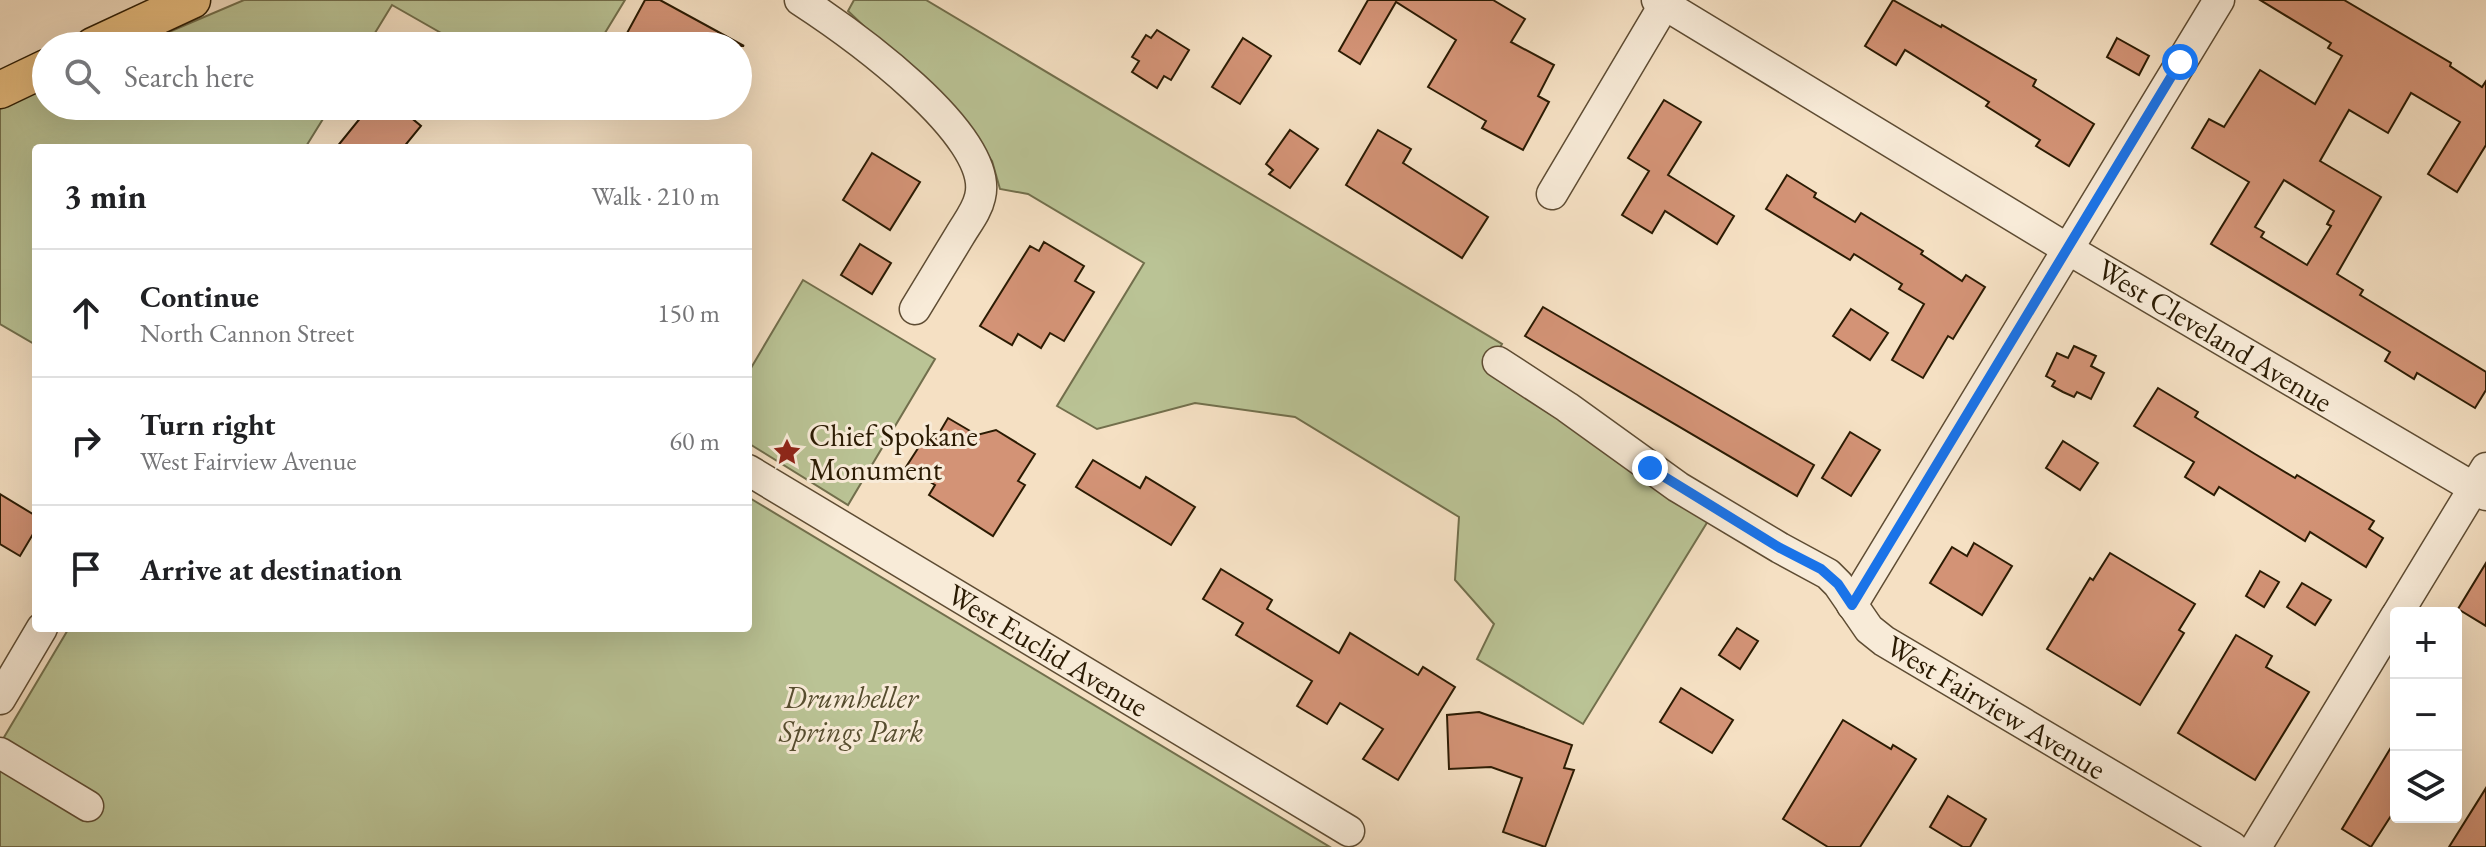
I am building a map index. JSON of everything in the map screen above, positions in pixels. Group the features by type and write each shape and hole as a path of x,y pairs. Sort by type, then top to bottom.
{"main road":[{"path":"123,32 192,0"},
{"path":"0,90 32,75"}],"street":[{"path":"800,0 877,55 931,104 969,151 979,172 982,188 977,207 915,309"},
{"path":"1852,605 2219,0"},
{"path":"1552,194 1663,2"},
{"name":"West Cleveland Avenue","path":"1663,2 2066,248 2482,484"},
{"name":"West Fairview Avenue","path":"1498,362 1585,419 1678,487 1828,574 1869,629 1884,641 2232,847"},
{"name":"West Euclid Avenue","path":"752,472 1349,831"},
{"path":"2402,607 2482,484"},
{"path":"2256,847 2390,627"},
{"path":"0,699 40,632"},
{"path":"0,753 88,806"}],"green space":[{"path":"244,0 625,0 606,32 439,32 392,5 376,32 169,32"},
{"path":"854,0 926,0 1502,344 1489,371 1708,521 1583,724 1477,659 1494,624 1455,580 1459,517 1295,417 1195,403 1097,429 1057,406 1144,263 1028,194 1000,189 992,161 950,108 848,11"},
{"path":"32,92 32,120 322,120 307,144 32,144 32,343 0,324 0,107"},
{"path":"803,280 935,359 848,505 752,445 752,366"},
{"name":"Drumheller Springs Park","path":"752,499 1330,847 0,847 0,744 67,632 752,632"}],"building":[{"path":"645,0 660,0 718,32 628,32"},
{"path":"1368,0 1493,0 1525,19 1511,42 1554,65 1538,96 1549,102 1523,150 1482,128 1486,121 1428,87 1456,40 1396,2 1360,64 1339,51"},
{"path":"1893,0 2036,80 2033,86 2094,124 2069,166 2036,146 2040,140 1986,106 1989,102 1905,50 1896,65 1865,46"},
{"path":"2260,0 2344,0 2451,63 2450,66 2482,87 2486,81 2486,145 2457,192 2428,174 2460,122 2411,93 2388,133 2349,110 2320,161 2381,197 2337,274 2363,290 2360,295 2486,372 2486,390 2475,408 2417,373 2414,379 2385,361 2390,352 2211,244 2249,182 2192,148 2209,119 2224,127 2260,70 2315,104 2342,56 2328,48 2331,43","holes":["2284,180 2334,211 2327,224 2331,226 2307,265 2261,237 2264,232 2255,227"]},
{"path":"1157,30 1189,50 1171,80 1164,76 1157,88 1132,72 1139,61 1132,57 1146,35 1151,38"},
{"path":"1243,38 1271,56 1240,104 1212,87"},
{"path":"2117,38 2149,56 2139,75 2107,57"},
{"path":"1664,100 1701,122 1668,175 1734,216 1717,244 1665,211 1652,233 1622,215 1649,171 1628,158"},
{"path":"359,120 414,120 421,126 406,144 339,144"},
{"path":"1290,130 1318,149 1290,188 1269,174 1273,170 1266,164"},
{"path":"1378,130 1411,149 1403,163 1488,217 1462,258 1346,185"},
{"path":"872,153 920,182 890,230 843,200"},
{"path":"1787,175 1816,193 1814,197 1855,222 1861,213 1923,251 1921,254 1962,281 1966,275 1985,287 1953,339 1948,336 1923,378 1892,360 1924,304 1899,289 1902,284 1854,254 1850,260 1766,209"},
{"path":"1044,242 1084,266 1075,281 1094,292 1064,341 1050,333 1041,348 1018,334 1012,345 980,326 1030,246 1039,251"},
{"path":"860,244 891,263 872,294 841,275"},
{"path":"1543,307 1814,465 1797,496 1525,336"},
{"path":"1851,309 1888,333 1870,360 1833,336"},
{"path":"2074,346 2096,356 2091,366 2104,373 2091,399 2077,392 2074,397 2063,392 2052,386 2055,381 2046,376 2057,353 2068,358"},
{"path":"2158,388 2198,412 2195,417 2255,454 2374,521 2369,529 2383,538 2366,567 2310,532 2305,541 2219,487 2214,495 2185,477 2194,462 2134,426"},
{"path":"948,418 977,435 996,430 1035,454 1018,481 1025,485 993,536 929,495 935,485 906,467 922,442 931,447"},
{"path":"1850,432 1880,450 1851,496 1822,478"},
{"path":"2063,441 2098,463 2080,490 2046,468"},
{"path":"1093,460 1140,488 1146,477 1195,507 1171,545 1076,487"},
{"path":"0,494 32,514 32,536 20,556 0,544"},
{"path":"1974,543 2012,566 1982,615 1930,583 1952,547 1967,556"},
{"path":"2110,553 2195,604 2179,630 2184,633 2140,705 2047,649 2090,578 2093,580"},
{"path":"2486,563 2486,626 2459,607"},
{"path":"1221,569 1272,600 1267,609 1339,653 1350,633 1418,675 1423,667 1455,687 1398,780 1363,759 1383,729 1340,703 1327,724 1297,706 1312,681 1236,635 1243,623 1203,599"},
{"path":"2260,571 2279,582 2264,607 2246,596"},
{"path":"2302,583 2331,600 2315,625 2287,607"},
{"path":"1737,628 1758,641 1740,669 1719,655"},
{"path":"2236,635 2272,656 2266,667 2309,692 2255,780 2178,733"},
{"path":"1681,688 1733,720 1712,753 1660,722"},
{"path":"1479,712 1572,745 1564,768 1574,770 1545,847 1503,832 1522,778 1491,767 1449,769 1447,715"},
{"path":"1843,720 1891,749 1893,745 1916,759 1860,847 1828,847 1783,819"},
{"path":"2390,749 2390,817 2371,847 2342,829"},
{"path":"2486,788 2486,847 2449,847"},
{"path":"1948,796 1986,819 1970,847 1963,847 1930,827"}],"place":[{"name":"Chief Spokane Monument","path":"787,452"}],"route":[{"path":"1650,468 1710,507 1821,569 1838,584 1852,605 2180,62"}]}
